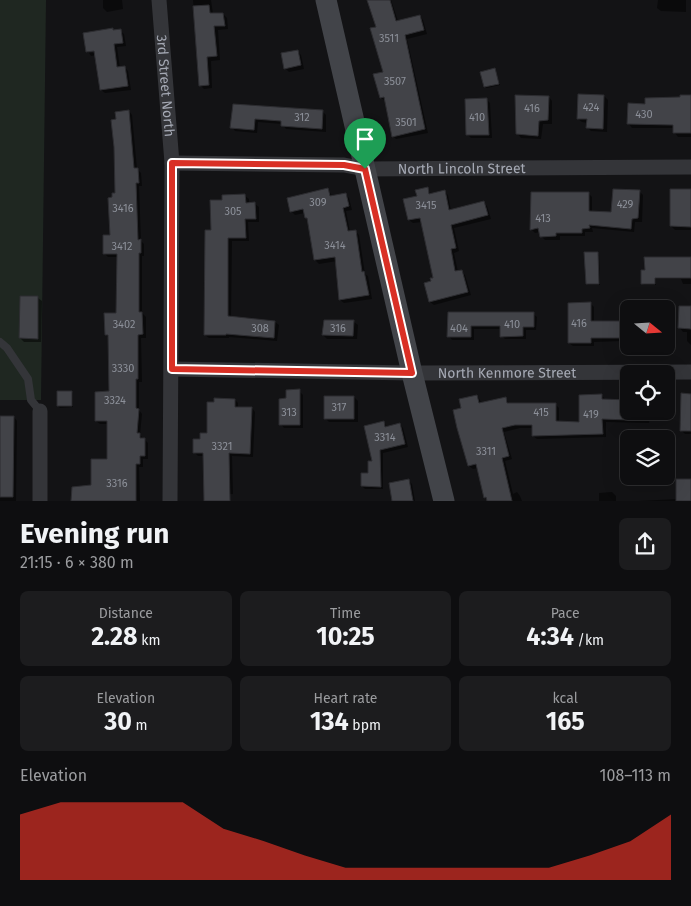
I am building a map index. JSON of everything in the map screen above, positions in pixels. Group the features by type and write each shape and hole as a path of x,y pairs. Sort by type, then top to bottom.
{"street":[{"name":"3rd Street North","path":"159,0 172,163 170,501"},
{"path":"326,0 412,373 444,501"},
{"name":"North Lincoln Street","path":"172,163 344,165 365,169 691,167"},
{"name":"North Kenmore Street","path":"172,369 412,373 691,372"},
{"path":"40,411 40,501"}],"lane":[{"path":"0,342 7,348 28,379 31,400 40,411"}],"shaded area":[{"path":"0,0 46,0 41,400 0,400"}],"building":[{"path":"367,0 390,0 396,21 420,15 424,30 405,35 425,129 392,137 384,97 380,98 373,74 383,72 370,28 376,27"},
{"path":"209,5 210,13 223,13 225,26 214,26 217,56 207,57 209,85 199,86 193,6"},
{"path":"113,28 113,30 121,29 123,43 114,44 117,67 125,66 128,86 100,90 94,51 86,52 83,33"},
{"path":"298,50 301,65 284,69 281,53"},
{"path":"495,68 499,84 484,87 480,72"},
{"path":"578,94 604,95 603,129 586,128 587,119 577,119"},
{"path":"515,95 549,96 548,120 539,121 538,136 516,134"},
{"path":"680,95 691,95 691,133 673,133 673,125 627,124 628,103 645,104 645,98 680,97"},
{"path":"487,98 489,135 466,135 465,99"},
{"path":"233,104 323,110 322,129 281,126 281,121 255,119 254,130 230,128"},
{"path":"129,110 134,168 138,168 139,183 136,183 138,240 141,239 141,253 139,253 139,312 142,312 143,334 138,335 136,408 139,409 137,433 140,433 140,438 145,438 145,456 140,456 140,464 136,464 136,501 71,501 72,487 91,485 91,459 107,459 107,421 95,421 95,392 109,391 108,335 105,335 104,313 116,313 117,254 103,254 103,235 110,235 108,198 112,197 112,193 115,193 114,147 111,120 116,119 115,112"},
{"path":"428,187 429,194 445,190 449,210 484,201 488,215 451,225 456,248 451,249 455,271 462,270 468,292 429,302 424,283 431,281 430,278 433,278 420,218 408,220 403,199 417,196 415,190"},
{"path":"328,188 330,196 346,193 349,206 343,208 348,231 356,230 362,272 364,271 369,295 339,300 335,257 314,260 307,218 305,218 303,209 290,212 287,198"},
{"path":"613,189 640,190 638,218 632,219 631,229 589,225 590,228 582,229 582,233 556,233 556,236 540,237 538,228 530,230 531,192 589,192 589,211 611,212"},
{"path":"670,189 691,189 691,227 670,226"},
{"path":"245,194 246,203 255,202 256,219 245,219 246,238 228,238 228,316 275,321 274,338 226,334 204,335 205,230 211,230 210,200 222,200 222,195"},
{"path":"584,252 598,252 599,284 586,284"},
{"path":"644,257 691,257 691,278 655,278 655,284 641,284 641,270 645,270"},
{"path":"20,296 38,296 38,339 19,338"},
{"path":"591,302 591,321 620,321 620,338 591,338 591,343 568,343 568,303"},
{"path":"679,306 691,306 691,329 678,328"},
{"path":"448,312 534,312 534,327 523,327 523,336 500,337 500,326 471,326 471,337 447,337"},
{"path":"324,320 354,320 353,336 322,335"},
{"path":"300,389 300,425 279,425 279,399 286,398 286,390"},
{"path":"57,391 72,391 72,406 57,406"},
{"path":"681,393 691,394 691,431 680,431"},
{"path":"602,394 602,399 620,400 620,420 602,419 603,434 532,436 532,425 515,425 502,428 509,456 502,458 512,501 487,501 486,497 484,498 476,464 468,466 457,428 453,410 461,408 459,399 477,395 479,403 506,397 507,403 556,403 556,421 579,422 579,395"},
{"path":"324,396 354,396 354,419 324,419"},
{"path":"214,398 235,399 235,407 252,407 250,454 229,453 230,501 204,501 203,453 193,453 193,439 200,439 200,433 207,433 207,402 214,402"},
{"path":"0,416 14,416 13,497 0,497"},
{"path":"384,421 385,427 400,423 405,444 380,450 381,487 361,486 361,473 368,473 368,461 372,461 364,426"},
{"path":"409,479 413,501 392,501 389,483"},
{"path":"676,479 691,479 691,501 676,501"}],"route":[{"path":"172,163 344,165 365,169 412,373 172,369 172,163"}]}
